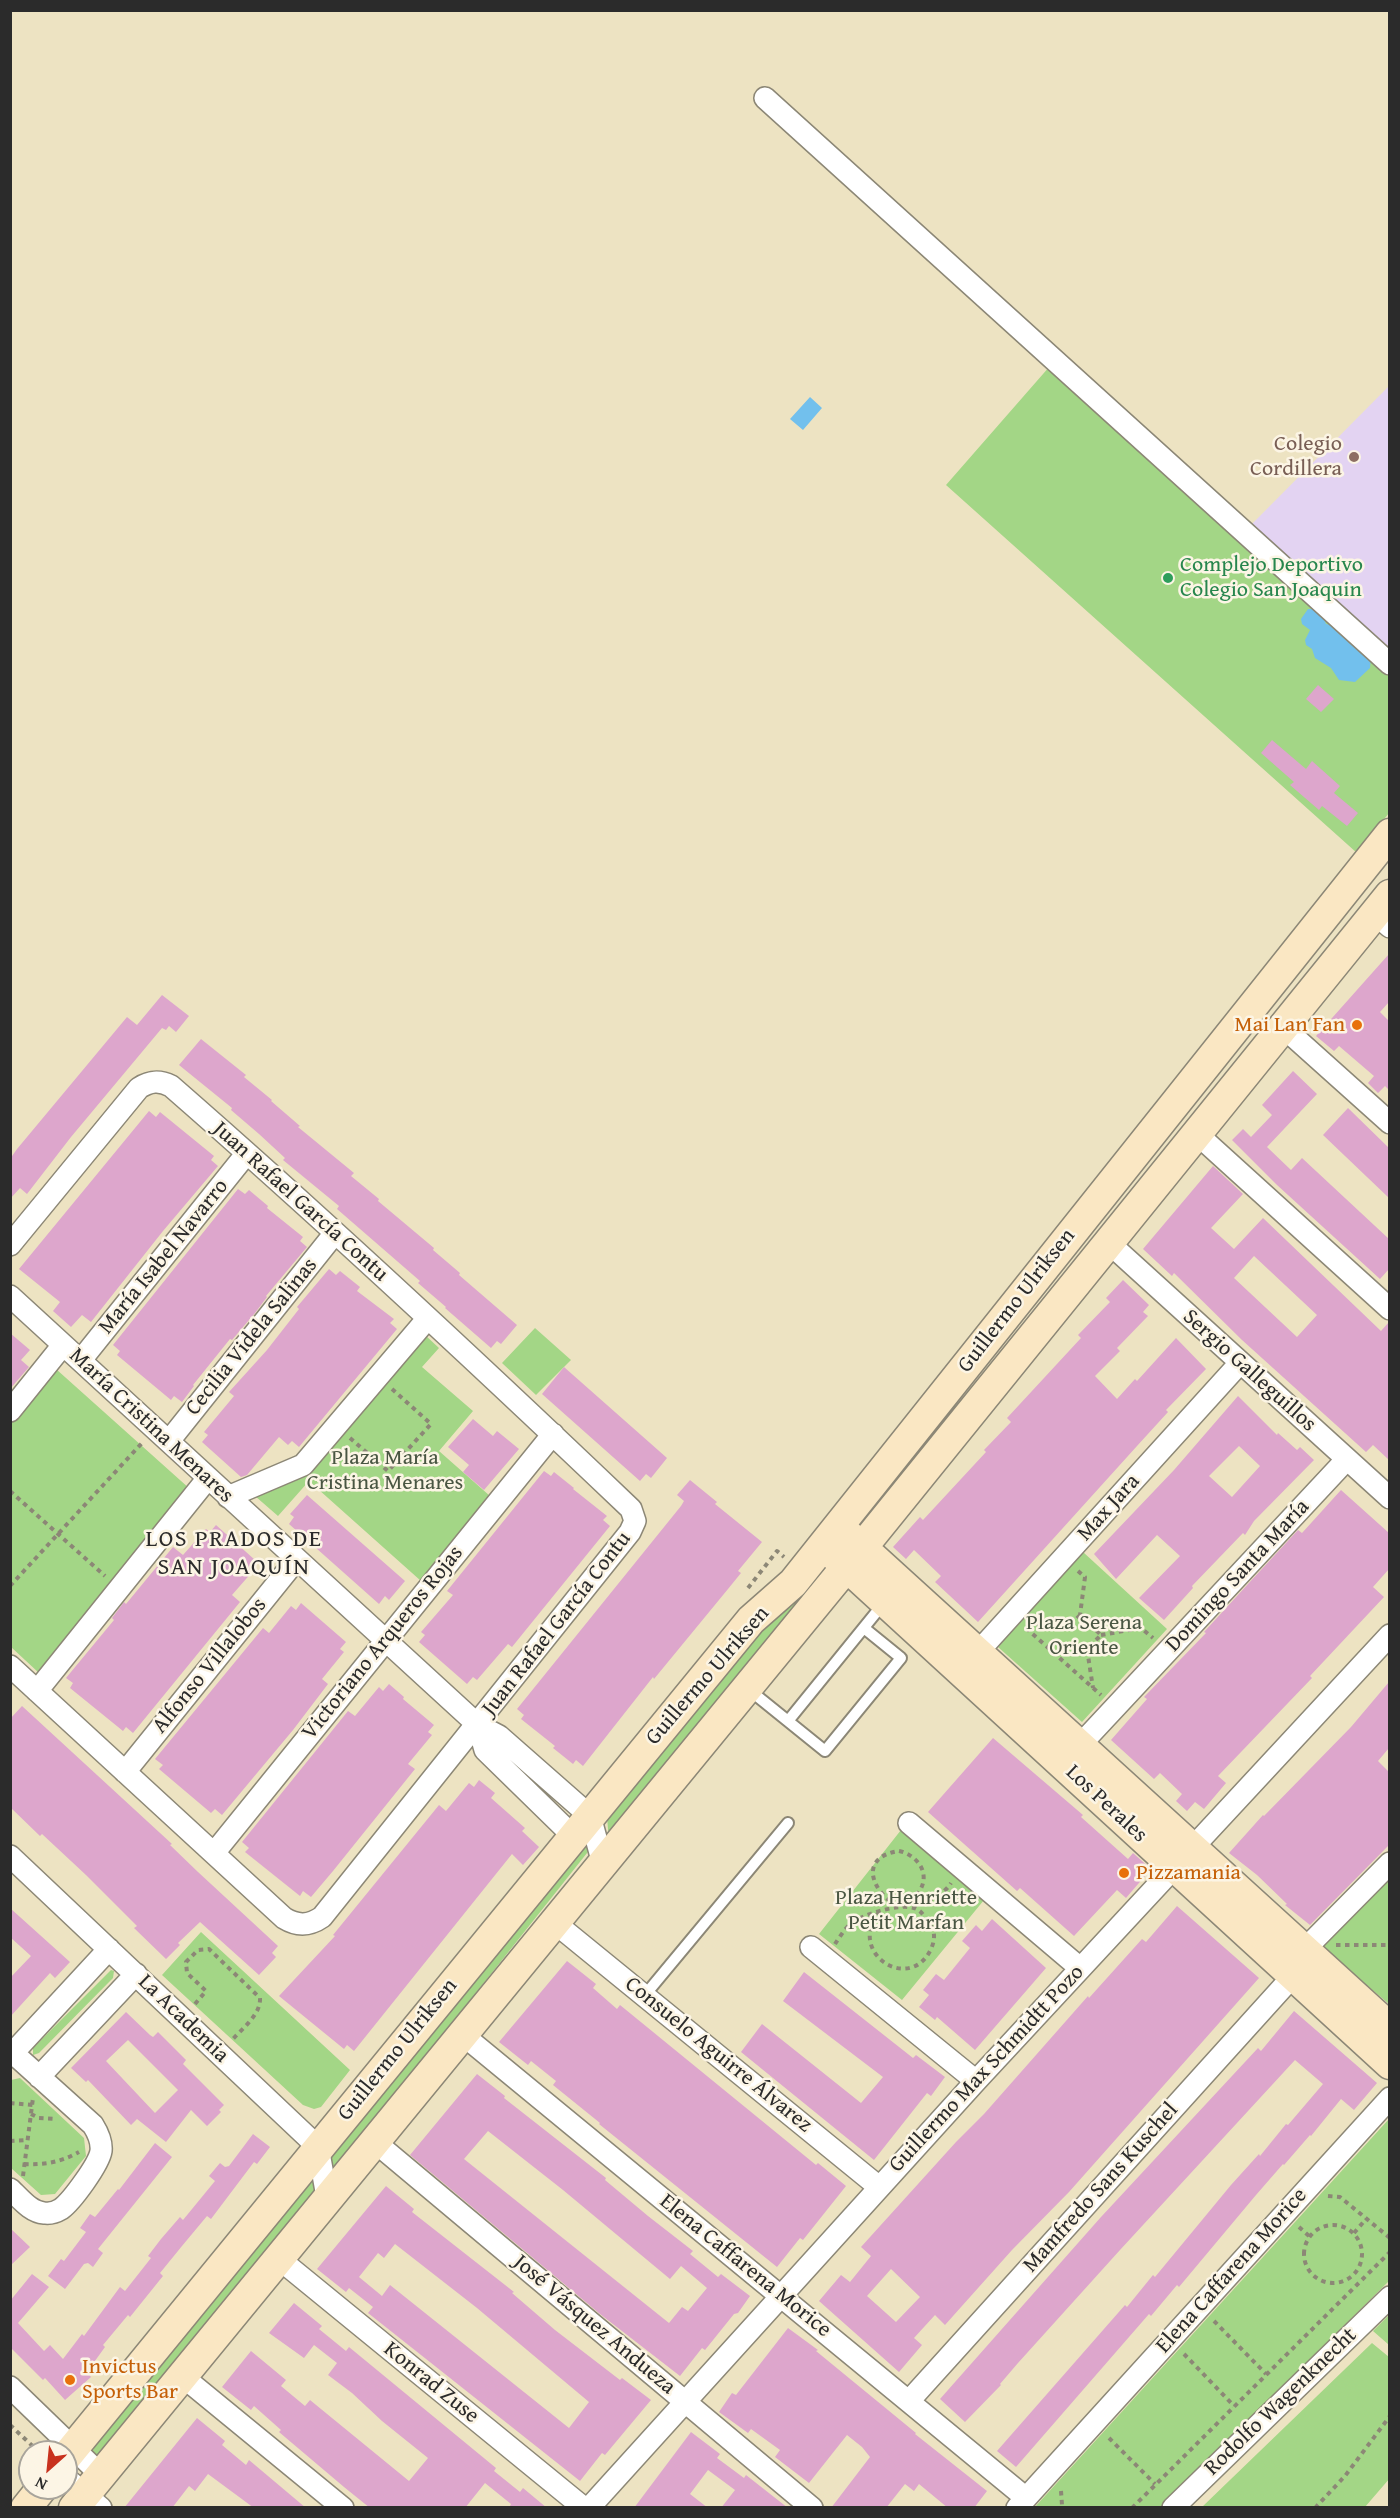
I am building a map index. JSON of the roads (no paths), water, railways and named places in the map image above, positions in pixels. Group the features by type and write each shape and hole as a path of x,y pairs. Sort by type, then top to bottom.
{"main road":[{"name":"Guillermo Ulriksen","path":"78,2443 751,1620 793,1583 1389,834"},
{"name":"Guillermo Ulriksen","path":"86,2492 555,1923 1284,1028 1385,912"},
{"name":"Los Perales","path":"831,1536 978,1652 1080,1745 1183,1857"},
{"name":"Los Perales","path":"855,1556 885,1601 1183,1857 1389,2028"},
{"name":"Los Perales","path":"1302,1957 1389,2064"}],"street":[{"path":"765,98 1389,664"},
{"path":"1284,1028 1389,1123"},
{"name":"Juan Rafael García Contu","path":"10,1245 134,1093 144,1084 158,1082 171,1086 248,1153 553,1434 631,1509 635,1521 634,1527 478,1725 322,1917 316,1921 303,1924 284,1918 10,1666"},
{"path":"1197,1134 1389,1309"},
{"name":"María Isabel Navarro","path":"81,1360 248,1153"},
{"name":"Cecilia Videla Salinas","path":"162,1435 335,1233"},
{"name":"Sergio Galleguillos","path":"1109,1243 1389,1498"},
{"name":"María Cristina Menares","path":"10,1296 478,1725 499,1736 582,1826"},
{"path":"228,1497 303,1465 428,1318"},
{"path":"10,1412 63,1345"},
{"name":"Max Jara","path":"978,1652 1240,1363"},
{"name":"Victoriano Arqueros Rojas","path":"214,1853 553,1434"},
{"name":"Domingo Santa María","path":"1080,1745 1347,1459"},
{"path":"37,1691 208,1478"},
{"name":"Alfonso Villalobos","path":"125,1772 296,1560"},
{"name":"Guillermo Max Schmidtt Pozo","path":"589,2508 976,2081 1389,1635"},
{"path":"909,1823 1080,1968"},
{"path":"582,1826 603,1864"},
{"name":"La Academia","path":"10,1856 318,2147"},
{"name":"Mamfredo Sans Kuschel","path":"909,2401 1302,1957 1389,1863"},
{"name":"Consuelo Aguirre Álvarez","path":"555,1923 879,2187"},
{"path":"15,2194 38,2212 50,2214 61,2209 97,2163 101,2150 100,2139 93,2125 12,2055 109,1949"},
{"path":"817,1953 976,2081"},
{"path":"38,2076 136,1974"},
{"name":"Elena Caffarena Morice","path":"463,2035 909,2401 1022,2503 1389,2098"},
{"name":"José Vásquez Andueza","path":"375,2142 812,2508"},
{"path":"318,2147 327,2197"},
{"name":"Konrad Zuse","path":"278,2258 584,2508"},
{"name":"Rodolfo Wagenknecht","path":"1173,2508 1389,2297"},
{"path":"182,2376 343,2508"},
{"path":"10,2387 58,2440"},
{"path":"78,2472 86,2492"}],"lane":[{"path":"788,1721 885,1601"},
{"path":"747,1688 825,1751 901,1658 864,1628"},
{"path":"645,1995 788,1823"}],"water":[{"path":"810,397 822,408 803,430 790,419"},
{"path":"1308,609 1316,609 1323,616 1326,624 1337,626 1371,656 1370,668 1355,682 1339,680 1331,668 1315,658 1312,649 1306,645 1305,640 1310,630 1302,624 1301,619"}],"place":[{"name":"Colegio Cordillera","path":"1354,457"},
{"name":"Complejo Deportivo Colegio San Joaquin","path":"1168,578"},
{"name":"Mai Lan Fan","path":"1357,1025"},
{"name":"Pizzamania","path":"1124,1873"},
{"name":"Invictus Sports Bar","path":"70,2380"}],"district":[{"name":"LOS PRADOS DE SAN JOAQUÍN","path":"234,1554"}],"park label":[{"name":"Plaza María Cristina Menares","path":"385,1470"},
{"name":"Plaza Serena Oriente","path":"1084,1636"},
{"name":"Plaza Henriette Petit Marfan","path":"906,1910"}]}
